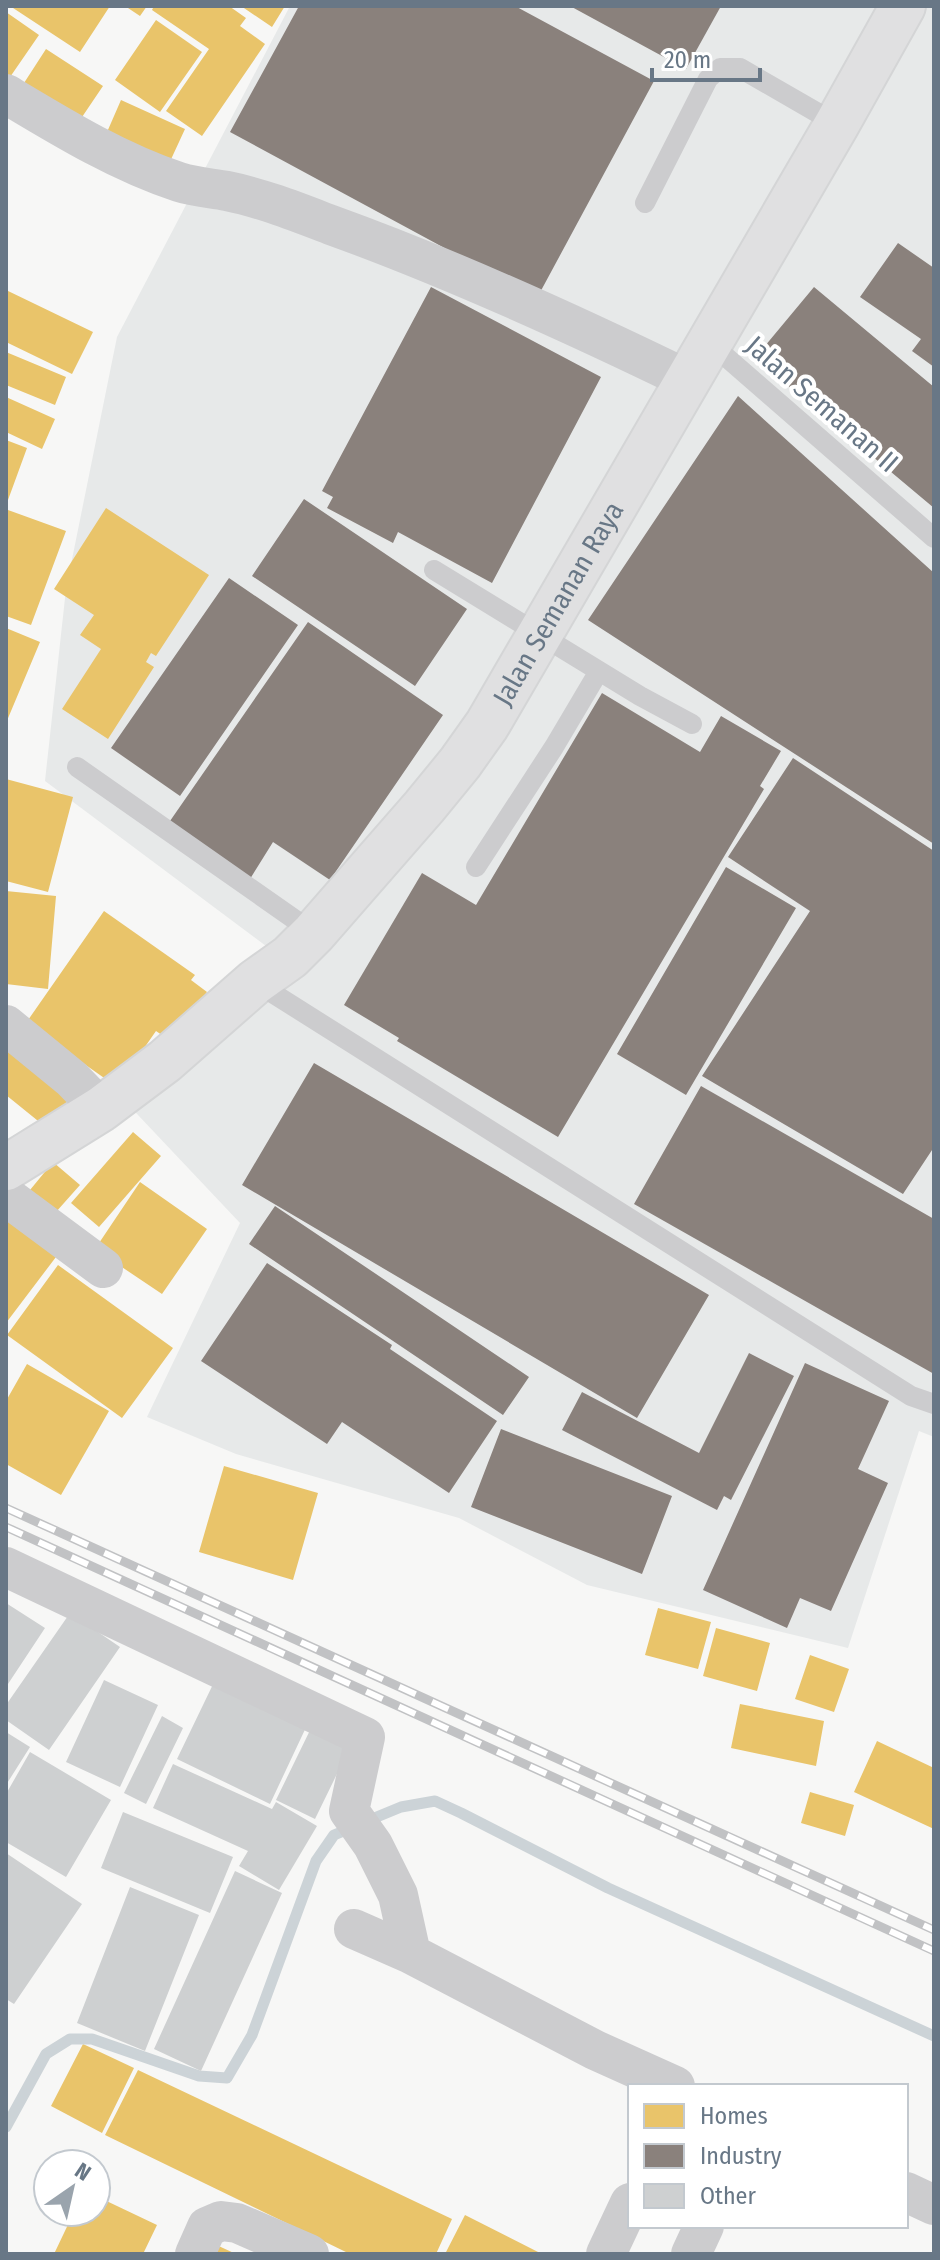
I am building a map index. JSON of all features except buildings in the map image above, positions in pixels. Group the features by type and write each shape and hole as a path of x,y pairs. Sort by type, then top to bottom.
{"street":[{"name":"Jalan Semanan Raya","path":"6,1168 101,1109 165,1061 255,982 290,957 460,763 487,725 903,6"},
{"path":"6,94 75,136 148,169 191,185 252,197 346,230 563,319 688,380"},
{"path":"6,1025 72,1079 101,1109"},
{"path":"6,1196 103,1268"},
{"path":"6,1567 365,1737 355,1820 373,1845 398,1895 411,1954"},
{"path":"354,1929 411,1954 595,2050 671,2084"},
{"path":"908,2193 934,2205"},
{"path":"606,2254 628,2207"},
{"path":"195,2254 207,2227 221,2221 237,2223 309,2254"},
{"path":"691,2254 703,2228"}],"lane":[{"path":"645,203 708,79 720,68 740,68 837,124"},
{"name":"Jalan Semanan II","path":"710,343 934,538"},
{"path":"434,570 692,724"},
{"path":"476,867 599,671"},
{"path":"77,767 314,933"},
{"path":"255,982 911,1396 934,1404"}],"shaded area":[{"path":"290,6 934,6 934,1437 919,1431 848,1648 587,1585 459,1518 236,1454 147,1417 240,1223 121,1097 270,949 45,781 66,589 117,337"}],"waterway":[{"path":"367,1821 401,1807 435,1801 608,1888 934,2036"},
{"path":"6,2127 46,2054 70,2039 92,2039 199,2076 227,2078 252,2035 316,1861 334,1835 351,1828"}],"railway":[{"path":"6,1508 934,1930"},
{"path":"6,1527 934,1951"}]}
